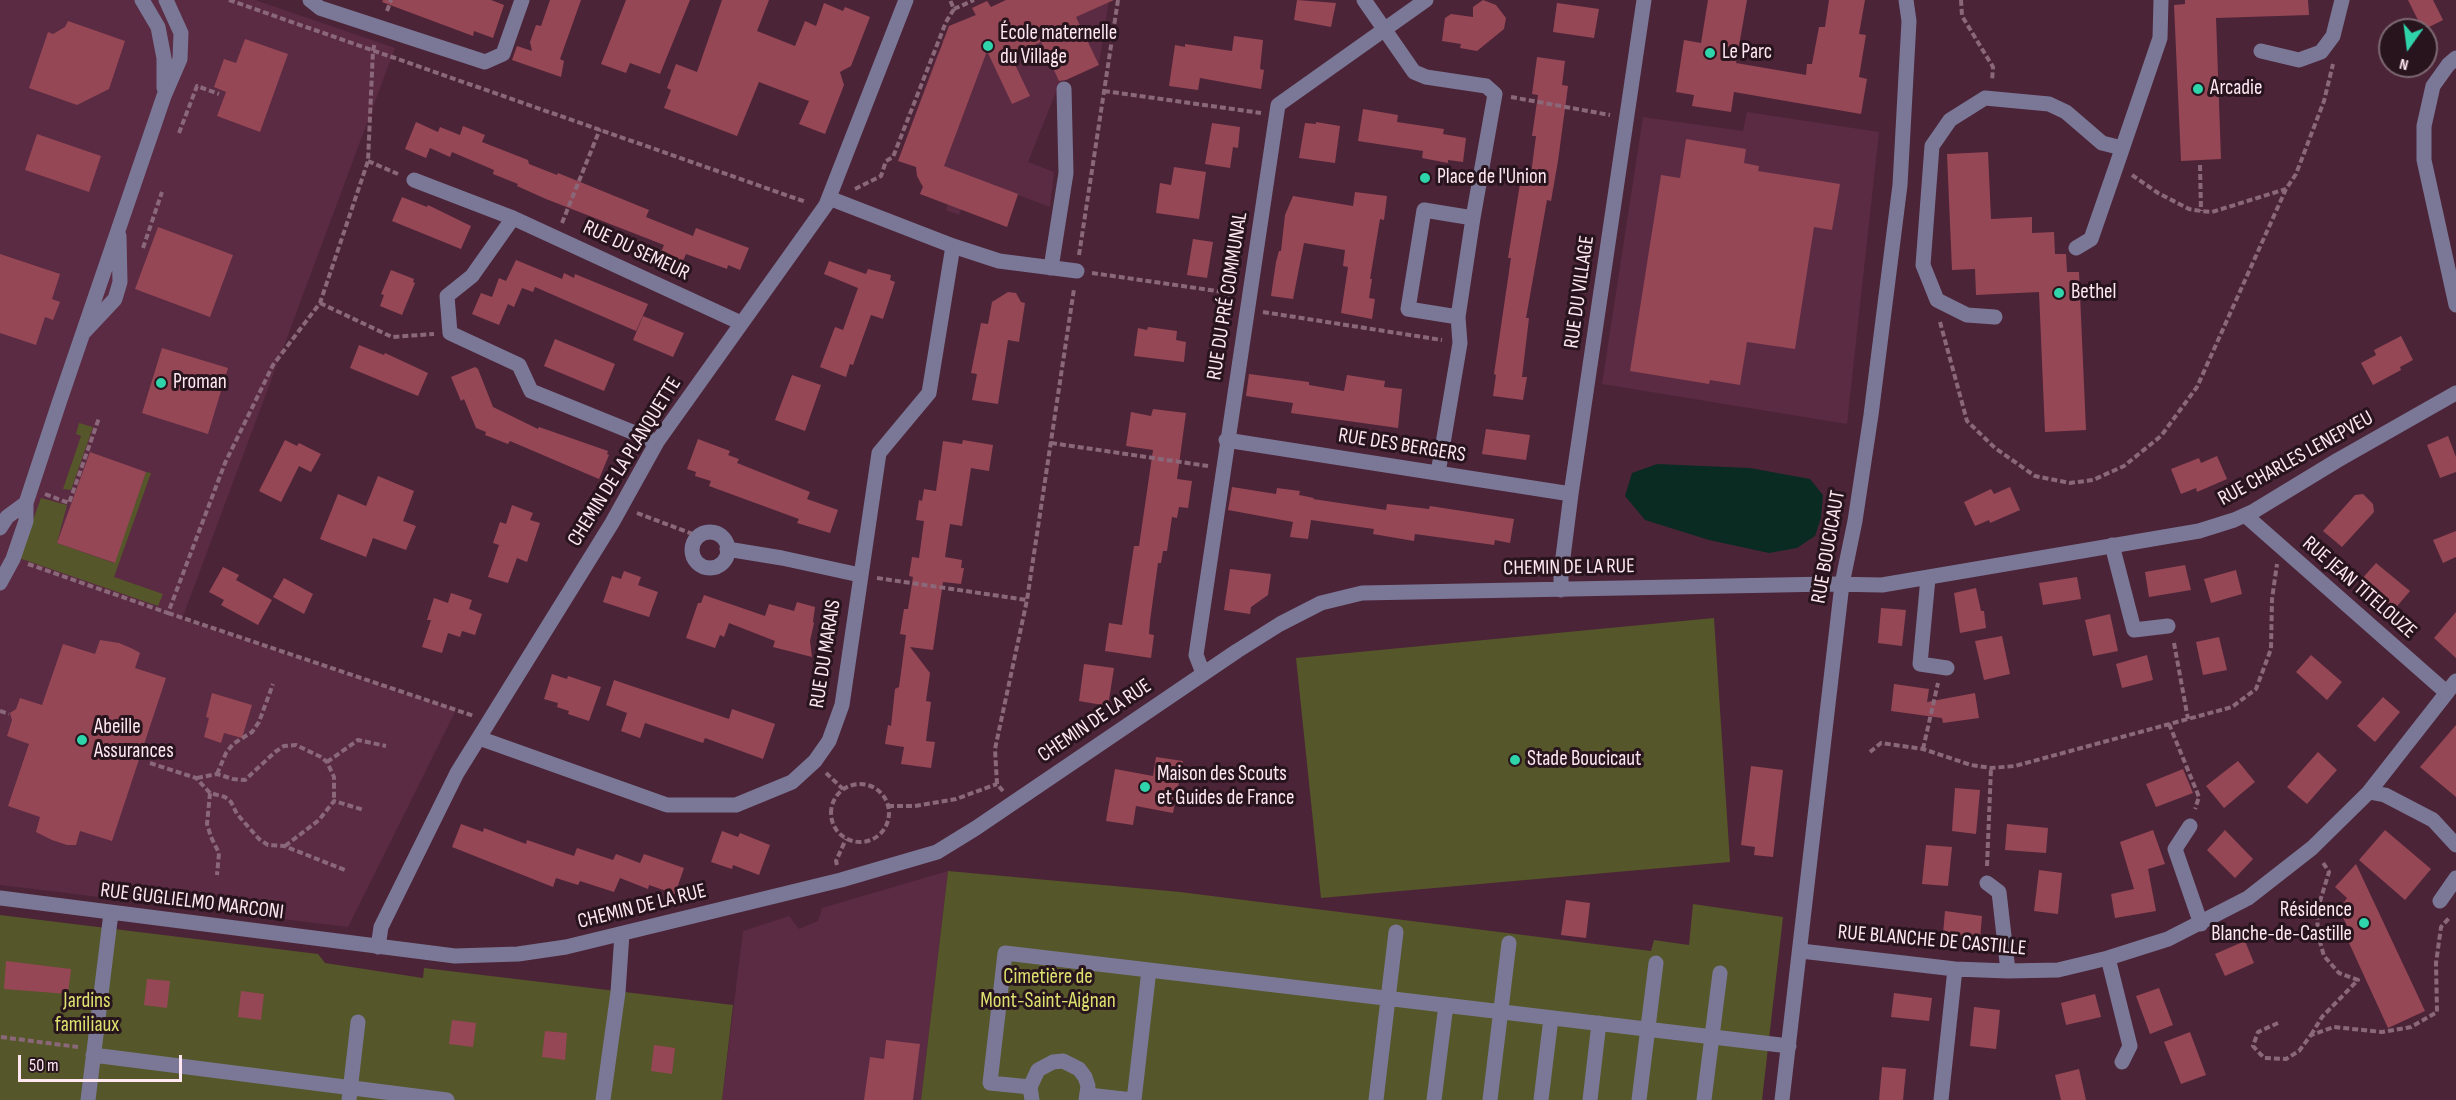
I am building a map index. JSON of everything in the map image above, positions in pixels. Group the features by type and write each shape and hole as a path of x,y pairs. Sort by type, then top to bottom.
{"street":[{"path":"142,0 158,27 164,58 164,96"},
{"path":"0,583 13,559 26,521 28,496 83,333 115,299 120,282 118,228 164,96 180,59 181,33 166,0"},
{"path":"310,0 320,8 485,62 503,54 522,0"},
{"name":"CHEMIN DE LA PLANQUETTE","path":"378,947 381,927 457,773 621,507 657,442 825,204 906,0"},
{"path":"1364,0 1414,72 1426,77 1486,86 1495,94 1458,317 1460,343 1438,473"},
{"path":"1276,115 1278,105 1426,0"},
{"name":"RUE DU VILLAGE","path":"1561,590 1571,494 1644,0"},
{"name":"RUE BOUCICAUT","path":"1782,1100 1842,584 1855,521 1869,426 1900,185 1909,21 1906,0"},
{"path":"2076,248 2091,239 2117,164 2160,38 2161,0"},
{"path":"2261,51 2299,60 2321,52 2333,36 2342,0"},
{"path":"2456,58 2433,86 2424,126 2424,160 2456,305"},
{"path":"1051,268 1066,173 1064,89"},
{"path":"1995,316 1967,315 1937,300 1923,265 1932,146 1950,120 1986,98 2049,104 2066,112 2102,143 2122,148"},
{"name":"RUE DU PRÉ COMMUNAL","path":"1203,673 1196,655 1226,440 1276,115"},
{"name":"RUE DU SEMEUR","path":"414,180 513,218 741,323"},
{"path":"825,204 843,204 999,261 1077,271"},
{"path":"1458,317 1408,309 1424,210 1473,218"},
{"path":"513,218 472,276 447,296 450,333 519,364 531,391 657,442"},
{"name":"RUE DU MARAIS","path":"479,738 667,805 736,805 792,782 815,762 829,741 842,705 879,453 929,393 953,246"},
{"name":"RUE CHARLES LENEPVEU","path":"1842,584 1882,585 2199,531 2246,515 2456,393"},
{"name":"RUE DES BERGERS","path":"1226,440 1571,494"},
{"path":"0,528 7,517 28,496"},
{"name":"RUE JEAN TITELOUZE","path":"2246,515 2279,546 2451,687"},
{"path":"704,533 716,533 723,537 728,549 720,564 708,567 700,565 693,556 692,550 698,536 704,533"},
{"path":"2112,545 2134,630 2168,626"},
{"path":"728,549 860,575"},
{"path":"1928,578 1920,664 1947,668"},
{"name":"CHEMIN DE LA RUE","path":"378,947 455,956 518,954 566,947 840,880 937,852 1203,673 1280,624 1321,603 1362,593 1842,584"},
{"name":"RUE BLANCHE DE CASTILLE","path":"1801,951 1955,969 2058,970 2109,958 2168,939 2248,898 2312,848 2369,792 2451,687"},
{"path":"2369,792 2393,799 2433,820 2456,845"},
{"path":"2190,826 2175,849 2201,924"},
{"path":"2440,901 2456,878"},
{"path":"1987,883 1999,892 2008,971"},
{"name":"RUE GUGLIELMO MARCONI","path":"0,898 378,947"},
{"path":"88,1100 111,913"},
{"path":"1376,1100 1396,932"},
{"path":"603,1100 618,992 622,934"},
{"path":"1490,1100 1509,943"},
{"path":"1149,970 1134,1100 1087,1097 1085,1077 1079,1069 1063,1061 1045,1065 1032,1078 1031,1094 990,1083 1005,953 1712,1036 1788,1046"},
{"path":"2109,958 2130,1046 2122,1062"},
{"path":"1639,1100 1656,963"},
{"path":"1941,1100 1955,969"},
{"path":"1704,1100 1720,972"},
{"path":"1434,1100 1446,1005"},
{"path":"1541,1100 1551,1018"},
{"path":"350,1094 358,1022"},
{"path":"1590,1100 1599,1023"},
{"path":"94,1052 350,1094 447,1100"}],"path":[{"path":"229,0 801,199 825,204"},
{"path":"950,0 954,9"},
{"path":"843,204 853,190 881,176 886,161 893,157 946,22 954,9 974,0"},
{"path":"1013,803 997,784 995,749 1027,600 1118,0"},
{"path":"1961,0 1962,16 1994,67 1992,84 1986,98"},
{"path":"168,613 225,464 273,365 320,303 368,161 373,50"},
{"path":"1937,300 1937,313 1967,420 1995,448 2035,476 2070,483 2093,480 2124,466 2161,436 2197,387 2286,189 2296,174 2324,101 2334,60"},
{"path":"179,133 197,86 219,94"},
{"path":"1104,91 1276,115"},
{"path":"1495,94 1611,115"},
{"path":"557,238 600,129"},
{"path":"368,161 394,172"},
{"path":"2117,164 2158,193 2189,209 2201,211 2212,212 2286,189"},
{"path":"2200,165 2201,211"},
{"path":"143,248 162,192"},
{"path":"320,303 392,337 450,333"},
{"path":"28,496 70,503 99,418"},
{"path":"1051,443 1222,468"},
{"path":"621,507 698,536"},
{"path":"1869,752 1881,743 1923,749 1971,765 1991,768 2015,766 2232,707 2256,689 2271,649 2272,599 2279,546"},
{"path":"22,562 490,721"},
{"path":"860,575 1027,600"},
{"path":"2168,626 2176,650 2188,719"},
{"path":"1923,749 1937,686 1947,668"},
{"path":"217,774 226,753 233,744 252,732 259,722 273,684"},
{"path":"0,711 9,714"},
{"path":"2169,724 2199,797 2190,826"},
{"path":"327,762 358,740 386,746"},
{"path":"150,763 196,778 217,774 245,780 284,746 296,745 327,762 334,777 334,801 319,820 284,846"},
{"path":"1987,883 1991,768"},
{"path":"196,778 210,793 225,797 231,802 237,814 259,839 268,845 284,846 345,870"},
{"path":"861,783 878,790 888,806 886,824 881,832 865,841 855,842 838,833 831,815 831,805 836,796 851,784 861,783"},
{"path":"888,806 915,806 956,799 997,784"},
{"path":"210,793 207,824 219,853 217,876"},
{"path":"334,801 364,810"},
{"path":"2278,1023 2258,1032 2253,1046 2264,1058 2286,1059 2299,1052 2322,1017 2358,980 2339,973 2324,956 2318,934 2317,911 2329,872 2312,848"},
{"path":"2311,1035 2334,1028 2382,1032 2411,1027 2437,1012 2436,963 2441,927 2456,909"},
{"path":"1,1037 94,1052"}],"shaded area":[{"path":"0,0 255,0 395,48 182,619 456,710 348,927 0,885"},
{"path":"1006,0 1109,0 1099,64 1060,82 1028,162 1054,172 1050,207 1018,195 1007,227 961,209 959,215 946,210 948,204 920,194 924,183 917,176 917,167 898,161 938,52 944,50 942,40 949,33 947,27 975,15 972,8 987,1 991,7"},
{"path":"1747,112 1879,132 1847,424 1602,384 1643,117 1743,131"},
{"path":"1657,464 1750,468 1810,479 1823,495 1821,518 1815,536 1797,548 1769,553 1709,540 1645,520 1625,496 1632,473"},
{"path":"948,871 921,1100 722,1100 743,931 789,916 799,929 818,921 822,908"}],"green space":[{"path":"79,423 93,427 71,490 63,489 81,436 76,434"},
{"path":"146,472 151,473 114,577 163,594 158,606 19,558 41,498 67,505 57,543 114,563"},
{"name":"Stade Boucicaut","path":"1714,618 1730,862 1321,898 1296,658"},
{"name":"Cimetière de Mont-Saint-Aignan","path":"948,871 1180,892 1651,951 1654,940 1689,945 1693,904 1783,917 1762,1100 921,1100"},
{"name":"Jardins familiaux","path":"0,915 318,954 325,963 423,978 424,968 733,1005 722,1100 0,1100"}],"building":[{"path":"383,0 491,0 504,5 493,38 474,31 473,36 382,2"},
{"path":"550,0 581,0 560,59 564,61 561,77 512,60 517,46 532,51 530,42 536,25 541,26"},
{"path":"626,0 690,0 660,74 630,63 626,73 601,64"},
{"path":"722,0 769,0 757,31 795,46 805,21 816,26 824,3 843,11 845,7 870,17 851,66 840,72 844,85 825,134 799,124 809,101 759,82 737,136 664,108 671,90 667,88 676,64 697,72"},
{"path":"1006,0 1114,0 1076,17 1099,65 1059,81 1041,42 1011,56 1030,96 1012,104 987,51 944,166 1018,194 1007,227 920,194 923,187 917,176 916,167 898,161 949,26 976,15 972,8 987,1 991,7"},
{"path":"1297,0 1336,3 1331,27 1294,20"},
{"path":"1483,0 1496,5 1506,18 1504,29 1477,51 1460,48 1461,44 1442,41 1445,18 1451,14 1473,17 1473,7"},
{"name":"Le Parc","path":"1708,0 1747,0 1736,63 1806,75 1807,64 1812,64 1819,27 1825,27 1829,0 1865,0 1859,34 1866,35 1859,77 1867,79 1861,114 1734,92 1731,112 1692,106 1694,95 1676,92 1684,40 1701,43"},
{"name":"Arcadie","path":"2185,0 2308,0 2309,15 2216,18 2221,159 2181,161 2174,5 2185,4"},
{"path":"2408,0 2433,0 2443,20 2438,22 2438,18 2417,18"},
{"path":"1557,3 1599,9 1594,38 1553,32"},
{"path":"68,21 125,41 109,89 77,105 29,88 48,32 53,34 65,27"},
{"path":"1234,36 1263,40 1260,69 1264,70 1261,89 1200,78 1198,90 1169,86 1175,45 1185,47 1185,44 1232,51"},
{"path":"245,39 288,54 260,132 217,116 226,92 214,87 224,59 236,63"},
{"path":"1537,57 1565,61 1562,85 1568,86 1551,201 1547,200 1526,318 1529,318 1522,377 1527,377 1523,400 1493,396 1496,375 1494,374 1511,258 1508,258 1520,184 1524,185 1526,173 1531,174 1536,136 1532,136 1538,95 1532,94"},
{"path":"1363,109 1398,115 1397,122 1444,129 1443,134 1466,138 1463,162 1448,160 1448,163 1422,158 1423,151 1358,141"},
{"path":"416,122 438,132 440,127 460,135 463,126 485,135 482,142 528,160 529,164 557,175 558,173 649,210 646,217 693,236 696,228 749,248 740,270 728,265 727,269 686,254 682,263 660,254 664,245 546,199 493,174 494,170 452,152 450,157 430,148 426,158 405,149"},
{"path":"1316,122 1340,126 1335,163 1299,158 1305,123 1316,124"},
{"path":"1212,123 1240,127 1238,148 1233,147 1230,168 1205,164"},
{"path":"37,134 101,156 89,192 25,170"},
{"path":"1686,139 1746,149 1744,163 1759,166 1758,171 1840,184 1832,230 1814,227 1795,349 1747,342 1740,385 1710,380 1709,384 1630,371 1661,175 1680,178"},
{"name":"Bethel","path":"1988,152 1991,219 2032,217 2032,233 2054,232 2055,254 2066,254 2067,272 2079,272 2086,430 2045,432 2039,292 1976,295 1975,269 1952,270 1947,154"},
{"path":"1174,167 1206,172 1199,219 1156,213 1160,183 1171,185"},
{"path":"1355,192 1387,196 1384,220 1380,219 1370,279 1372,279 1369,298 1375,299 1372,319 1341,313 1348,267 1343,266 1345,250 1304,243 1293,299 1271,296 1276,262 1279,251 1281,251 1285,215 1293,196 1353,206"},
{"path":"402,197 427,207 428,205 471,226 461,249 392,221"},
{"path":"158,227 233,255 210,317 135,289"},
{"path":"1193,239 1213,242 1207,278 1187,275"},
{"path":"0,254 60,274 52,299 60,302 53,320 45,317 36,345 0,333"},
{"path":"516,260 562,279 564,273 574,278 575,274 648,304 636,331 535,287 533,292 522,288 514,307 508,304 499,325 472,314 481,293 492,297 499,278 506,281"},
{"path":"829,261 866,274 868,269 891,275 890,280 895,282 883,319 871,315 853,365 850,364 846,377 820,367 835,327 843,330 858,288 824,274"},
{"path":"391,270 414,279 415,283 402,315 380,306 384,295 381,294"},
{"path":"1008,292 1016,293 1021,302 1025,303 1019,342 1008,340 998,404 972,400 977,374 971,373 981,323 988,324 992,302"},
{"path":"643,316 684,333 673,357 633,340"},
{"path":"1148,327 1177,331 1176,340 1186,342 1184,362 1134,356 1138,328 1147,330"},
{"path":"2401,336 2413,360 2400,367 2401,370 2373,385 2361,363 2376,355 2374,350"},
{"path":"555,339 615,364 604,391 544,366"},
{"path":"359,345 384,355 385,353 428,373 418,396 350,368"},
{"path":"162,348 228,368 208,434 142,413"},
{"path":"475,367 478,369 493,407 538,429 539,427 608,451 609,455 599,479 510,441 508,444 485,435 486,432 476,428 464,399 461,401 451,377"},
{"path":"1249,374 1309,382 1309,385 1344,391 1347,375 1385,381 1384,387 1402,389 1398,428 1291,413 1293,403 1246,396"},
{"path":"792,375 821,385 805,431 775,420"},
{"path":"1153,409 1186,413 1177,479 1192,481 1188,508 1179,507 1177,518 1172,517 1167,551 1163,551 1161,563 1158,563 1149,634 1154,635 1151,658 1105,651 1109,623 1122,625 1134,546 1139,546 1153,450 1126,446 1131,412 1151,416"},
{"path":"1486,429 1530,435 1526,460 1482,454"},
{"path":"2448,436 2456,457 2456,472 2440,478 2427,445"},
{"path":"698,439 730,451 728,455 739,459 737,463 810,492 807,499 838,510 830,533 797,523 799,519 709,486 711,481 695,476 696,472 687,469"},
{"path":"285,440 297,446 299,443 321,454 311,472 299,466 281,502 259,491"},
{"path":"963,440 993,445 989,471 971,468 962,526 950,524 945,557 962,560 961,568 964,568 961,584 943,582 933,650 910,647 930,673 926,701 931,702 926,741 935,742 931,768 901,764 904,747 885,744 888,725 891,726 895,689 899,687 906,635 900,634 904,609 908,609 913,577 909,576 912,557 919,558 924,521 916,520 919,500 922,501 924,489 936,491 943,441 962,444"},
{"path":"90,452 146,472 115,563 57,543"},
{"path":"2217,456 2227,479 2197,492 2196,488 2181,494 2171,469 2199,458 2201,463"},
{"path":"378,476 414,491 403,521 416,526 406,550 373,538 366,557 320,539 338,494 366,506"},
{"path":"1232,487 1276,494 1277,488 1300,491 1299,495 1313,499 1386,510 1387,504 1429,509 1430,506 1514,519 1510,543 1495,540 1494,545 1415,534 1414,541 1373,534 1374,529 1311,520 1308,539 1290,537 1293,522 1228,510"},
{"path":"2010,487 2020,510 1990,523 1989,520 1975,526 1964,502 1991,489 1994,494"},
{"path":"2363,494 2373,504 2374,512 2342,547 2323,531 2355,495"},
{"path":"512,505 533,513 530,520 540,523 527,562 517,558 508,583 488,577 499,545 493,543 500,522 506,524"},
{"path":"2456,531 2456,557 2443,563 2433,540"},
{"path":"2376,563 2410,591 2394,610 2360,581"},
{"path":"2185,565 2191,590 2149,597 2145,572"},
{"path":"223,567 239,575 236,580 272,600 258,625 221,605 224,600 209,592"},
{"path":"1230,569 1271,574 1268,595 1251,607 1250,614 1224,610"},
{"path":"2236,570 2242,594 2211,603 2204,579"},
{"path":"624,571 641,577 638,585 658,592 649,617 603,602 612,576 621,579"},
{"path":"2077,577 2081,599 2043,605 2039,583"},
{"path":"284,578 313,594 304,614 273,597"},
{"path":"1976,588 1981,611 1984,611 1986,628 1960,633 1954,593"},
{"path":"451,593 472,600 469,609 482,614 475,635 462,631 460,637 448,633 442,653 422,647 431,620 427,620 434,598 448,603"},
{"path":"704,595 765,616 769,604 794,611 797,602 815,607 810,641 812,657 773,647 775,641 729,623 724,637 720,635 715,648 686,638 698,603 701,603"},
{"path":"1881,608 1906,610 1902,646 1878,643"},
{"path":"2456,612 2456,658 2434,638"},
{"path":"2110,614 2118,651 2093,656 2085,620"},
{"path":"2002,636 2010,674 1984,680 1975,641"},
{"path":"2219,637 2227,670 2203,675 2196,642"},
{"name":"Abeille Assurances","path":"100,640 119,643 140,653 135,668 166,678 112,841 80,831 76,845 67,845 36,832 40,817 8,806 29,744 7,736 12,720 10,713 16,709 20,698 42,705 63,644 95,654"},
{"path":"2147,655 2153,680 2122,688 2116,664"},
{"path":"2311,655 2342,682 2327,700 2296,672"},
{"path":"1084,664 1114,668 1108,706 1079,701"},
{"path":"552,674 567,679 568,676 601,687 589,721 568,714 569,711 557,707 558,703 544,699"},
{"path":"614,680 729,719 732,709 775,724 763,759 705,738 703,743 645,723 640,738 621,731 627,713 606,705"},
{"path":"1894,684 1929,689 1927,702 1975,693 1979,718 1943,723 1942,718 1891,711"},
{"path":"212,693 252,705 242,738 224,733 221,743 204,737"},
{"path":"2383,697 2400,712 2375,742 2357,726"},
{"path":"2456,725 2456,797 2420,767"},
{"path":"2318,752 2337,770 2307,804 2287,787"},
{"name":"Maison des Scouts et Guides de France","path":"1156,757 1183,761 1173,813 1136,806 1133,825 1106,821 1115,769 1153,776"},
{"path":"2238,761 2255,782 2224,808 2206,786"},
{"path":"1751,766 1783,770 1773,857 1754,855 1755,847 1741,845"},
{"path":"2183,769 2193,793 2156,807 2146,784"},
{"path":"1955,788 1980,790 1976,834 1952,831"},
{"path":"461,824 483,832 484,828 526,844 527,840 574,856 577,848 613,860 616,854 640,863 644,854 684,868 675,894 649,885 648,889 620,878 614,892 580,881 578,885 556,878 553,887 452,847"},
{"path":"2007,824 2048,828 2046,853 2005,850"},
{"path":"2153,830 2165,864 2148,869 2156,911 2115,918 2111,894 2134,889 2120,842"},
{"path":"2225,830 2253,859 2235,878 2207,850"},
{"path":"2385,830 2431,869 2405,900 2359,860"},
{"path":"722,831 738,837 740,833 770,845 759,875 733,865 732,869 711,862"},
{"path":"1926,845 1952,847 1948,886 1922,884"},
{"name":"Résidence Blanche-de-Castille","path":"2356,864 2425,1011 2388,1028 2344,932 2349,930 2339,909 2347,898 2335,887"},
{"path":"2039,870 2062,873 2058,914 2034,911"},
{"path":"1566,900 1590,903 1586,938 1561,935"},
{"path":"1945,911 1982,916 1980,939 1943,934"},
{"path":"2245,941 2254,963 2225,976 2215,954"},
{"path":"6,961 71,969 68,994 4,989"},
{"path":"147,979 170,981 167,1008 144,1005"},
{"path":"2159,988 2173,1025 2150,1034 2136,996"},
{"path":"241,991 264,994 261,1020 238,1017"},
{"path":"1894,993 1932,998 1929,1021 1891,1017"},
{"path":"2095,994 2101,1017 2066,1025 2061,1003"},
{"path":"1974,1007 2000,1010 1996,1049 1970,1046"},
{"path":"452,1020 476,1023 473,1047 449,1044"},
{"path":"545,1031 567,1033 565,1060 542,1057"},
{"path":"2190,1032 2206,1075 2181,1084 2164,1042"},
{"path":"886,1040 920,1044 913,1100 864,1100 870,1057 884,1059"},
{"path":"654,1045 675,1048 672,1074 651,1071"},
{"path":"1882,1067 1906,1069 1903,1100 1879,1100"},
{"path":"2079,1069 2086,1100 2061,1100 2055,1075"}],"place":[{"name":"École maternelle du Village","path":"988,46"},
{"name":"Le Parc","path":"1710,53"},
{"name":"Arcadie","path":"2198,89"},
{"name":"Place de l'Union","path":"1425,178"},
{"name":"Bethel","path":"2059,293"},
{"name":"Proman","path":"161,383"},
{"name":"Abeille Assurances","path":"82,740"},
{"name":"Stade Boucicaut","path":"1515,760"},
{"name":"Maison des Scouts et Guides de France","path":"1145,787"},
{"name":"Résidence Blanche-de-Castille","path":"2364,923"}]}
